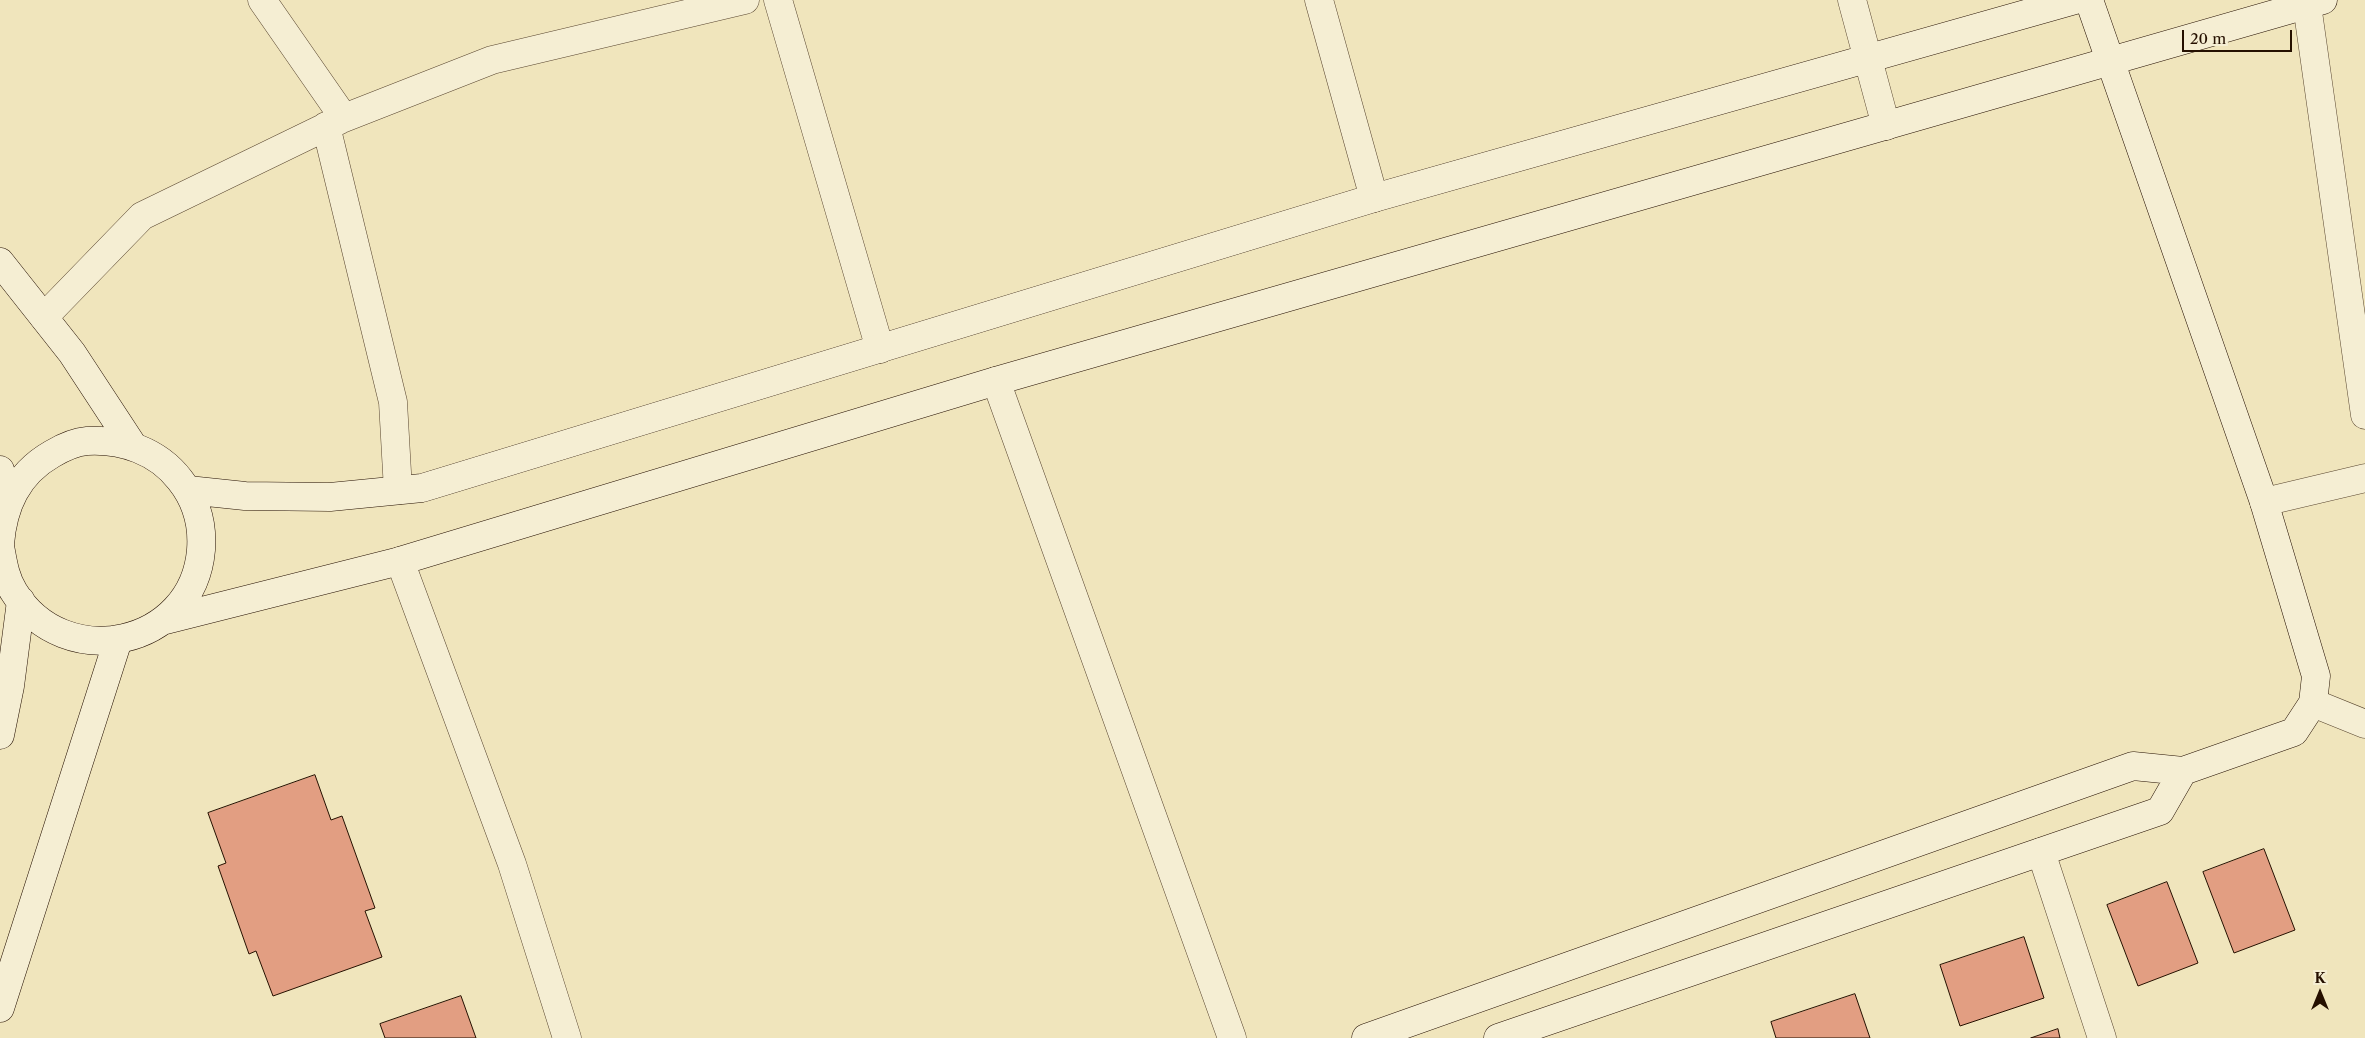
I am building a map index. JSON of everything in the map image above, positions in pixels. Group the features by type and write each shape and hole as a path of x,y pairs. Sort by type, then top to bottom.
{"street":[{"path":"262,0 335,122 393,402 398,490"},
{"path":"44,317 142,216 335,122 492,60 745,0"},
{"path":"778,0 880,349"},
{"path":"1319,0 1374,198"},
{"path":"1852,0 1886,126"},
{"path":"188,490 245,496 330,497 422,488 1374,198 2075,0"},
{"path":"1366,1038 2133,766 2183,771 2294,732 2313,703 2316,676 2264,502 2109,62 2089,0"},
{"path":"162,621 400,561 996,381 2315,2 2365,415"},
{"path":"0,262 72,354 133,446"},
{"path":"996,381 1232,1038"},
{"path":"84,441 109,441 133,446 155,456 173,471 188,490 198,513 202,537 200,560 192,584 179,604 162,621 141,633 118,640 93,641 69,636 47,626 28,611 14,592 4,569 0,545 2,521 10,498 22,477 40,461 61,449 84,441"},
{"path":"0,470 10,498"},
{"path":"2264,502 2365,478"},
{"path":"400,561 512,864 567,1038"},
{"path":"0,735 10,686 21,601"},
{"path":"0,1008 118,640"},
{"path":"2313,703 2365,724"},
{"path":"1498,1038 1527,1033 2160,811 2183,771"},
{"path":"2041,852 2102,1038"}],"building":[{"path":"315,775 331,820 342,816 375,908 365,911 382,957 273,996 256,951 249,954 218,866 226,863 208,813"},
{"path":"2264,849 2295,930 2234,953 2203,872"},
{"path":"2167,882 2198,963 2138,986 2107,905"},
{"path":"2024,937 2044,998 1960,1026 1940,965"},
{"path":"1855,994 1870,1038 1776,1038 1771,1022"},
{"path":"461,996 476,1038 385,1038 380,1024"},
{"path":"2058,1029 2060,1038 2031,1038"}]}
